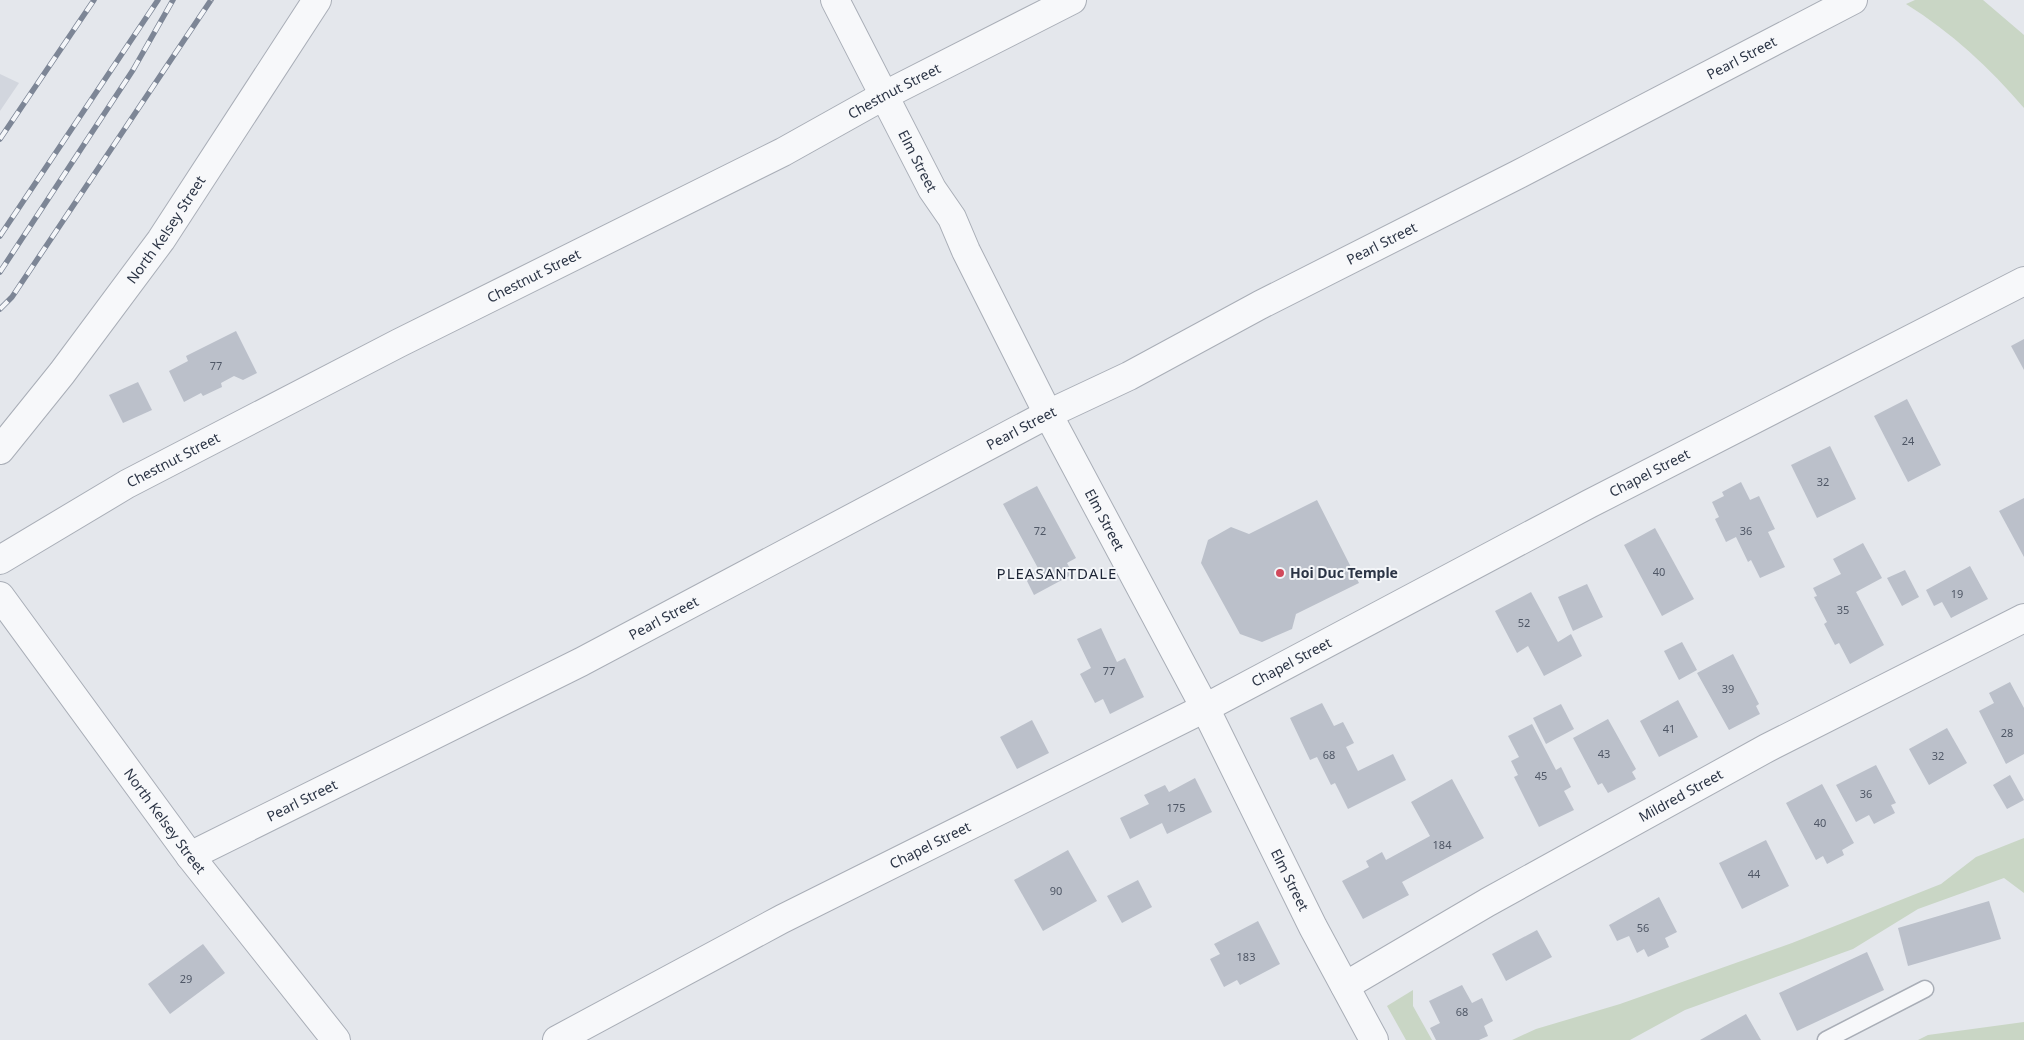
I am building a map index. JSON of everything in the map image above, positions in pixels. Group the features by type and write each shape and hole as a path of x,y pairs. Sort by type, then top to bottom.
{"street":[{"name":"North Kelsey Street","path":"0,450 62,373 160,240 317,0"},
{"name":"Elm Street","path":"835,0 932,189 952,218 966,251 1048,414 1204,708 1313,927 1374,1040"},
{"name":"Chestnut Street","path":"0,560 127,484 399,343 783,152 885,95 1072,0"},
{"name":"Pearl Street","path":"190,856 581,662 1048,414 1129,376 1260,305 1519,174 1853,0"},
{"name":"Chapel Street","path":"556,1040 782,919 1204,708 1589,504 2024,281"},
{"name":"North Kelsey Street","path":"0,596 190,856 336,1040"},
{"name":"Mildred Street","path":"1345,986 1488,902 1768,748 2024,618"}],"lane":[{"path":"1826,1040 1925,989"}],"shaded area":[{"path":"0,74 19,83 0,111"}],"green space":[{"path":"1915,0 1983,0 2024,35 2024,108 1969,51 1906,4"},
{"path":"2024,838 2024,893 2004,878 1918,909 1853,949 1685,1010 1630,1040 1512,1040 1536,1029 1620,1004 1792,943 1941,884 1976,857"},
{"path":"1413,990 1413,1006 1432,1040 1406,1040 1387,1006"},
{"path":"2024,1022 2024,1040 1918,1040 1928,1035"}],"building":[{"path":"236,331 257,373 243,380 234,376 221,383 222,387 203,396 201,393 184,402 169,371 188,361 186,356"},
{"path":"2024,339 2024,370 2011,346"},
{"path":"138,382 152,410 123,423 109,395"},
{"path":"1907,399 1941,465 1908,482 1874,416"},
{"path":"1830,446 1856,499 1817,518 1791,465"},
{"path":"1741,482 1750,500 1759,496 1775,529 1768,532 1785,567 1760,578 1751,560 1748,562 1736,537 1726,542 1715,519 1719,517 1712,502 1724,496 1722,492"},
{"path":"1037,486 1076,558 1067,563 1073,574 1034,595 1025,577 1039,570 1003,504"},
{"path":"2024,498 2024,557 1999,511"},
{"name":"Hoi Duc Temple","path":"1317,500 1359,583 1296,614 1292,629 1262,642 1240,634 1201,563 1208,540 1231,527 1249,534"},
{"path":"1655,528 1694,599 1662,616 1624,545"},
{"path":"1863,543 1882,578 1856,592 1884,645 1850,664 1839,643 1835,645 1824,624 1827,622 1814,597 1817,596 1813,588 1841,574 1833,559"},
{"path":"1970,566 1988,599 1951,618 1942,602 1934,606 1926,590"},
{"path":"1905,570 1919,597 1902,606 1887,578"},
{"path":"1587,584 1603,617 1573,631 1558,597"},
{"path":"1531,592 1558,642 1571,634 1582,656 1544,676 1528,646 1517,653 1495,611"},
{"path":"1101,628 1117,662 1125,658 1144,697 1110,714 1103,699 1095,703 1080,674 1091,668 1077,639"},
{"path":"1682,642 1697,670 1679,680 1664,651"},
{"path":"1733,654 1759,704 1756,706 1760,714 1729,730 1697,673"},
{"path":"2010,682 2024,708 2024,754 2006,764 1979,711 1994,703 1989,693"},
{"path":"1678,700 1698,737 1659,757 1640,721"},
{"path":"1322,703 1334,726 1343,722 1354,743 1346,747 1358,771 1393,754 1406,780 1348,809 1335,783 1331,785 1317,757 1310,760 1290,718"},
{"path":"1561,704 1574,729 1546,744 1533,718"},
{"path":"1608,719 1636,769 1632,772 1636,779 1608,793 1602,783 1598,785 1573,738"},
{"path":"1032,720 1049,753 1017,769 1000,737"},
{"path":"1532,724 1556,770 1561,767 1571,787 1564,791 1574,810 1539,827 1514,777 1518,775 1511,761 1519,757 1508,736"},
{"path":"1947,728 1967,763 1929,785 1909,749"},
{"path":"1876,765 1896,803 1891,805 1895,813 1874,824 1869,815 1856,822 1836,785"},
{"path":"2010,775 2024,800 2007,809 1993,785"},
{"path":"1195,778 1212,812 1167,834 1162,823 1130,839 1120,818 1149,804 1144,795 1165,785 1169,792"},
{"path":"1452,779 1484,838 1402,882 1409,895 1363,919 1342,881 1369,867 1366,861 1382,852 1386,860 1430,836 1411,802"},
{"path":"1822,784 1854,843 1842,850 1844,855 1827,864 1823,856 1816,860 1786,803"},
{"path":"1766,840 1789,886 1742,909 1719,863"},
{"path":"1068,850 1097,901 1043,931 1014,880"},
{"path":"1138,880 1152,907 1122,923 1107,896"},
{"path":"1659,897 1677,932 1665,938 1669,947 1648,957 1644,949 1637,953 1629,936 1617,941 1609,925"},
{"path":"1989,901 2001,939 1908,966 1898,928"},
{"path":"1258,921 1280,964 1240,985 1237,980 1224,987 1210,959 1220,954 1214,944"},
{"path":"1537,930 1552,957 1506,981 1492,954"},
{"path":"203,944 225,973 170,1014 148,984"},
{"path":"1867,952 1884,990 1797,1031 1779,993"},
{"path":"1462,985 1472,1003 1482,998 1493,1021 1484,1026 1488,1036 1479,1040 1436,1040 1430,1028 1440,1023 1429,1001"},
{"path":"1746,1014 1761,1040 1700,1040"}],"railway":[{"path":"0,139 94,0"},
{"path":"0,236 158,0"},
{"path":"0,272 133,70 173,0"},
{"path":"0,309 12,297 211,0"}],"place":[{"name":"Hoi Duc Temple","path":"1280,573"}],"district":[{"name":"PLEASANTDALE","path":"1057,574"}]}
